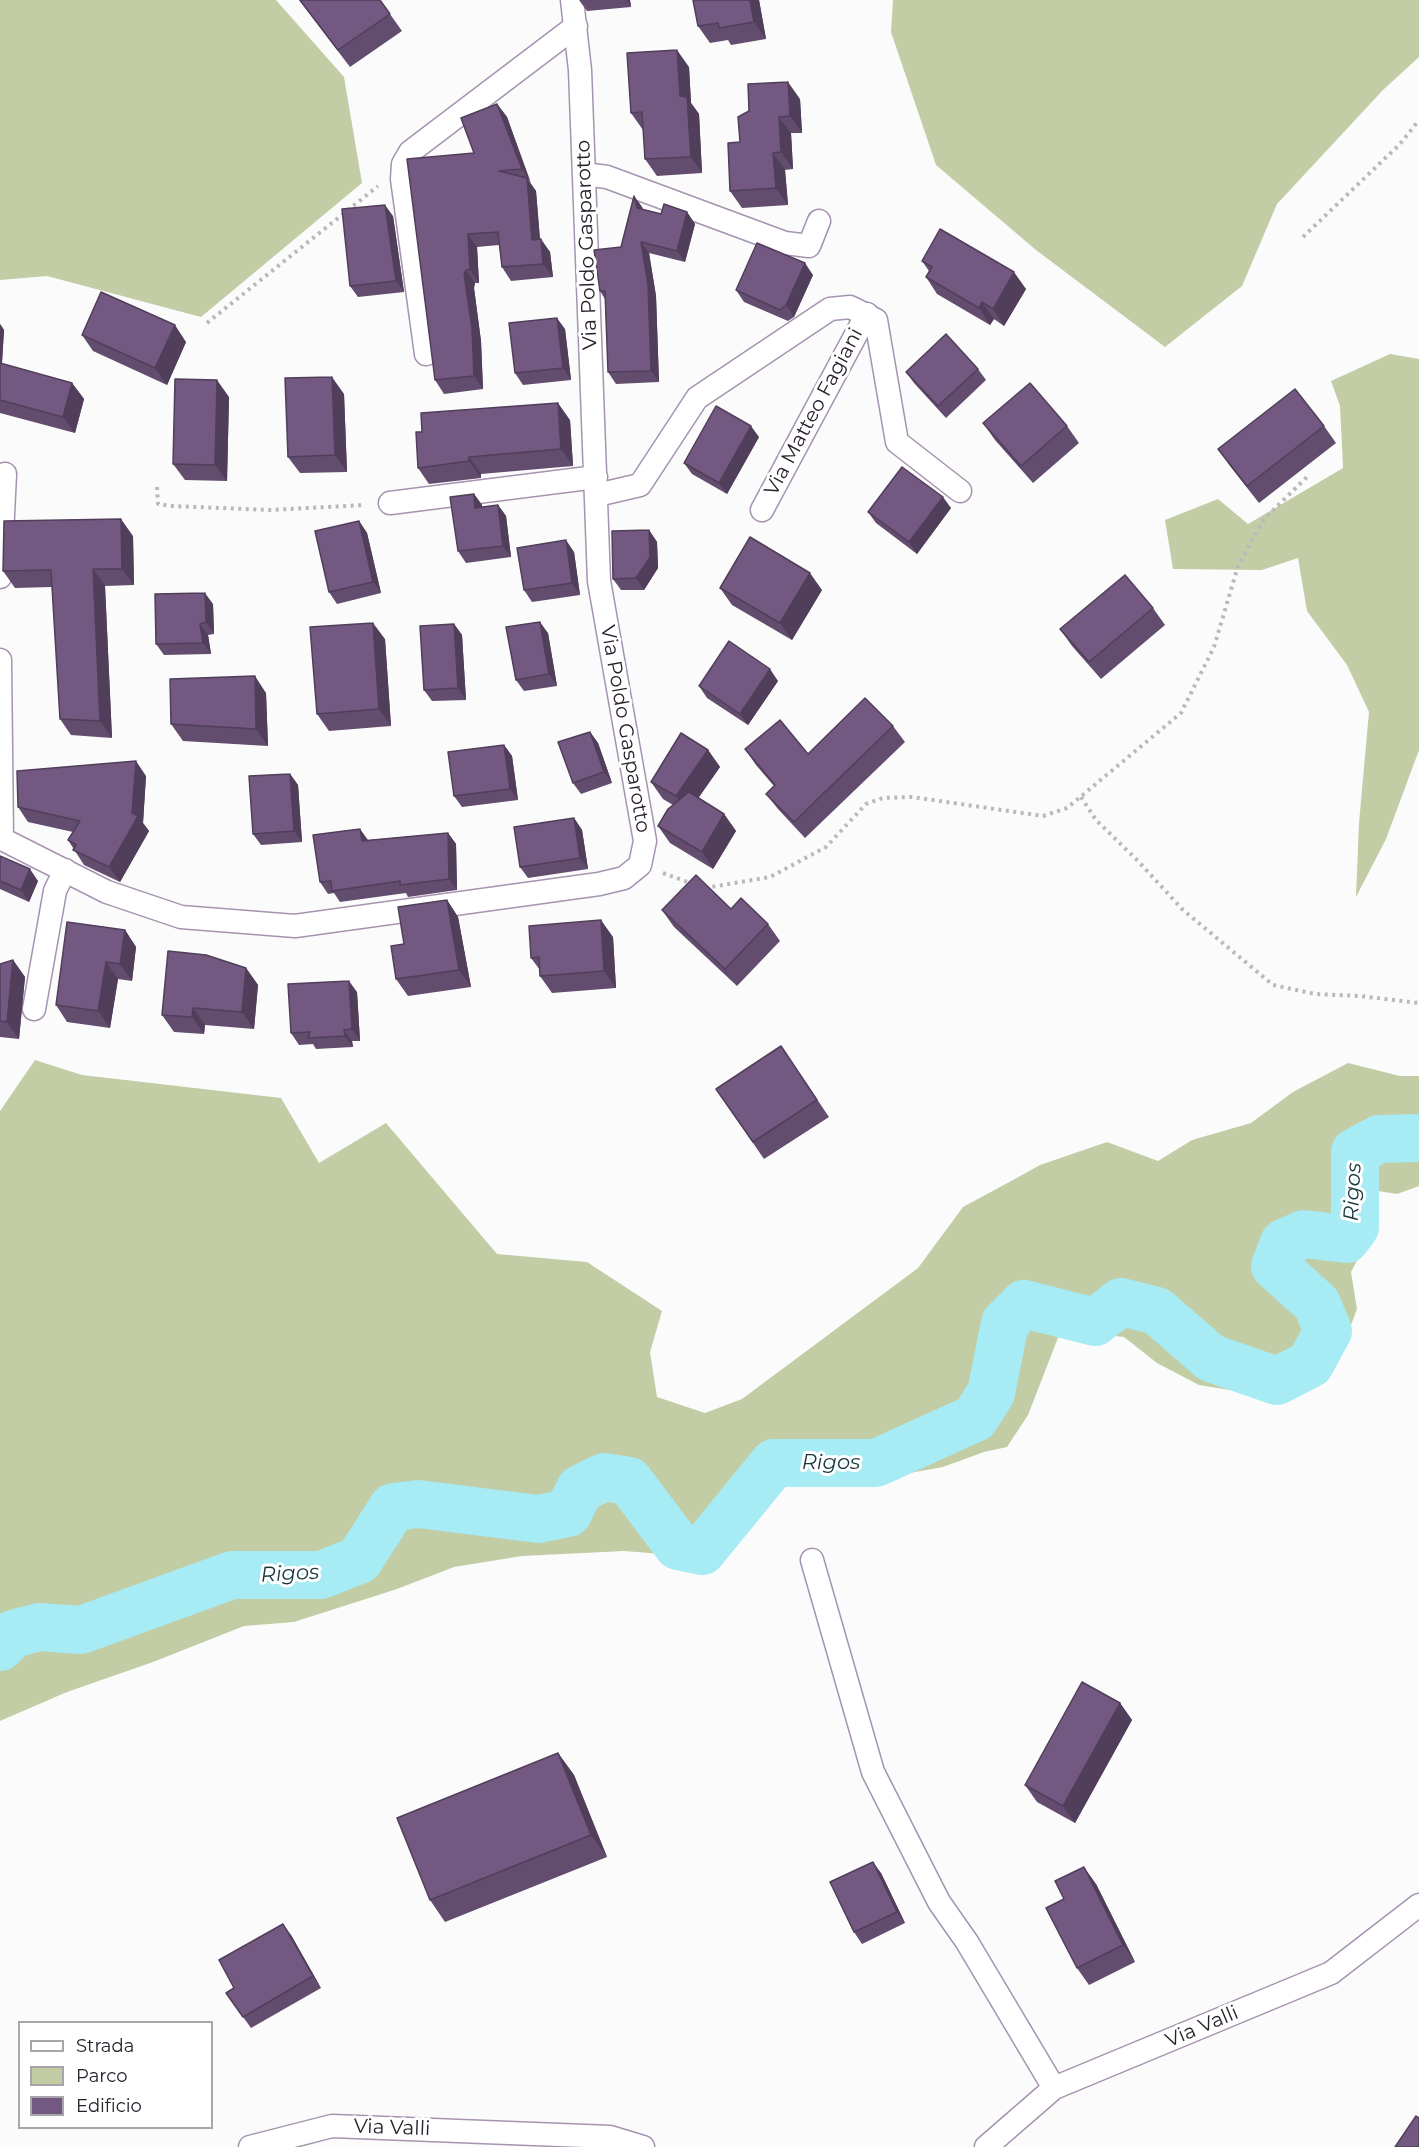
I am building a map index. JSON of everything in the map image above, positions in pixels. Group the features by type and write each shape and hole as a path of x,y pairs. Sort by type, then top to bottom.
{"street":[{"name":"Via Poldo Gasparotto","path":"572,0 580,70 599,581 645,842 640,865"},
{"path":"426,354 402,179 403,164 410,152 576,26"},
{"path":"584,174 606,177 785,243 809,246 819,221"},
{"name":"Via Matteo Fagiani","path":"390,503 596,486 640,485 697,398 830,309 850,307 876,320 880,332 897,442 960,491"},
{"name":"Via Matteo Fagiani","path":"762,510 867,314"},
{"path":"0,577 5,474"},
{"path":"0,660 1,838 107,892 181,917 295,926 599,884 624,878 640,865"},
{"path":"34,1008 55,891 65,870"},
{"path":"812,1560 873,1772 939,1902 967,1942 1054,2088"},
{"name":"Via Valli","path":"986,2147 1054,2088 1331,1973 1419,1905"},
{"name":"Via Valli","path":"250,2147 332,2126 610,2137 643,2147"}],"path":[{"path":"1303,237 1400,144 1419,120"},
{"path":"207,323 372,191"},
{"path":"640,865 708,889 770,876 826,847 866,804 883,798 912,797 1043,816 1067,808 1181,713 1214,647 1238,566 1264,519 1310,474"},
{"path":"157,487 158,504 171,506 270,510 390,503"},
{"path":"1081,798 1096,820 1182,909 1273,985 1315,994 1360,996 1419,1004"}],"green space":[{"path":"0,0 276,0 344,77 362,183 201,317 47,276 0,280"},
{"path":"893,0 1419,0 1419,57 1383,90 1277,204 1242,286 1165,347 1036,250 936,165 891,32"},
{"path":"1390,354 1419,359 1419,750 1386,839 1356,897 1359,823 1369,712 1347,665 1307,611 1298,558 1262,570 1173,569 1165,520 1218,499 1248,524 1343,468 1340,406 1331,381"},
{"path":"35,1060 82,1075 281,1098 319,1163 386,1123 497,1254 587,1262 662,1311 650,1352 657,1397 705,1413 742,1399 918,1268 963,1207 1040,1165 1107,1142 1158,1161 1192,1140 1251,1123 1293,1092 1348,1063 1400,1076 1419,1076 1419,1186 1397,1194 1378,1191 1375,1211 1364,1224 1365,1245 1351,1272 1357,1309 1343,1346 1273,1397 1199,1385 1157,1363 1124,1337 1061,1330 1028,1415 1007,1447 984,1452 943,1467 854,1483 770,1484 748,1515 721,1537 701,1564 662,1554 624,1551 522,1556 454,1567 397,1589 294,1622 244,1626 153,1662 67,1692 0,1721 0,1111"}],"building":[{"path":"300,0 380,0 390,14 338,50"},
{"path":"693,0 750,0 754,22 719,28 718,23 698,26"},
{"path":"677,50 680,96 687,97 691,157 645,159 642,112 631,113 627,53"},
{"path":"788,82 790,116 779,117 781,152 773,153 776,188 730,191 728,143 740,142 738,117 749,111 748,84"},
{"path":"497,104 522,169 499,171 527,178 532,240 541,239 543,264 502,267 498,232 468,234 470,270 466,270 464,274 472,328 474,376 435,380 407,159 474,153 461,118"},
{"path":"634,196 637,208 661,214 664,204 687,212 677,251 641,242 648,285 651,371 608,372 605,291 600,291 594,250 621,247"},
{"path":"385,205 396,281 350,286 342,209"},
{"path":"940,229 1014,272 993,309 982,302 979,308 926,277 932,267 922,261"},
{"path":"757,243 805,263 786,305 780,310 736,290"},
{"path":"101,292 175,325 155,368 82,335"},
{"path":"557,318 563,368 515,373 509,323"},
{"path":"946,334 978,369 938,406 906,372"},
{"path":"0,363 72,383 63,417 0,400"},
{"path":"332,377 335,455 288,457 285,378"},
{"path":"175,379 217,380 215,465 173,464"},
{"path":"1030,383 1067,426 1021,466 983,423"},
{"path":"1295,389 1324,426 1247,486 1218,449"},
{"path":"558,403 561,449 469,457 469,461 418,468 416,432 422,432 421,413"},
{"path":"716,406 751,426 719,483 684,463"},
{"path":"902,467 943,497 909,542 868,512"},
{"path":"474,494 475,508 498,505 503,546 458,551 450,497"},
{"path":"121,519 122,569 93,569 100,721 60,719 51,570 3,571 4,521"},
{"path":"359,521 373,582 329,592 315,531"},
{"path":"649,530 650,557 636,578 613,579 612,531"},
{"path":"750,537 810,573 780,623 720,588"},
{"path":"566,540 572,583 524,590 517,548"},
{"path":"1125,575 1153,608 1089,662 1060,629"},
{"path":"205,593 206,622 200,624 203,643 156,644 155,594"},
{"path":"540,622 549,674 516,680 506,627"},
{"path":"373,623 379,709 317,714 310,627"},
{"path":"454,624 458,688 424,690 420,626"},
{"path":"729,641 770,669 740,714 699,686"},
{"path":"255,676 256,729 171,724 170,679"},
{"path":"865,698 893,726 794,822 766,794 775,785 745,749 780,720 808,754"},
{"path":"590,732 604,772 573,783 558,742"},
{"path":"681,733 708,750 676,796 651,782"},
{"path":"504,745 510,789 454,796 448,752"},
{"path":"136,761 132,813 138,816 109,867 73,850 76,845 68,840 80,821 18,807 17,771"},
{"path":"290,774 294,831 253,834 249,776"},
{"path":"689,792 724,814 702,852 658,826 668,809"},
{"path":"574,818 580,858 520,867 514,827"},
{"path":"360,829 362,841 448,833 449,879 400,885 400,881 332,891 331,881 320,882 313,835"},
{"path":"0,856 30,869 21,890 0,881"},
{"path":"696,875 731,909 741,898 768,924 725,969 662,910"},
{"path":"447,900 459,970 396,979 391,946 404,944 398,907"},
{"path":"601,920 604,971 540,976 539,957 531,958 529,926"},
{"path":"67,922 125,930 120,964 106,962 98,1011 56,1005"},
{"path":"168,951 206,955 246,968 242,1012 193,1008 192,1017 162,1015"},
{"path":"13,960 7,1022 0,1021 0,964"},
{"path":"349,981 352,1029 344,1030 345,1036 308,1038 310,1032 291,1033 288,984"},
{"path":"781,1046 817,1100 753,1142 716,1089"},
{"path":"1082,1682 1120,1703 1063,1806 1025,1785"},
{"path":"558,1753 591,1835 430,1900 397,1818"},
{"path":"873,1862 897,1912 854,1932 830,1882"},
{"path":"1084,1867 1123,1945 1077,1968 1046,1908 1064,1899 1055,1881"},
{"path":"283,1924 313,1976 243,2017 226,1993 234,1988 219,1960"},
{"path":"1416,2116 1419,2118 1419,2147 1395,2147"}],"waterway":[{"name":"Rigos","path":"0,1647 13,1634 39,1627 81,1630 232,1575 321,1575 359,1560 393,1507 418,1504 538,1519 568,1513 580,1489 604,1477 629,1481 678,1546 702,1551 774,1463 876,1463 975,1418 991,1393 1005,1323 1024,1304 1095,1322 1121,1302 1157,1311 1211,1358 1277,1381 1310,1364 1328,1331 1317,1304 1275,1266 1284,1243 1304,1234 1346,1239 1355,1227 1355,1152 1379,1139 1419,1138"}]}
